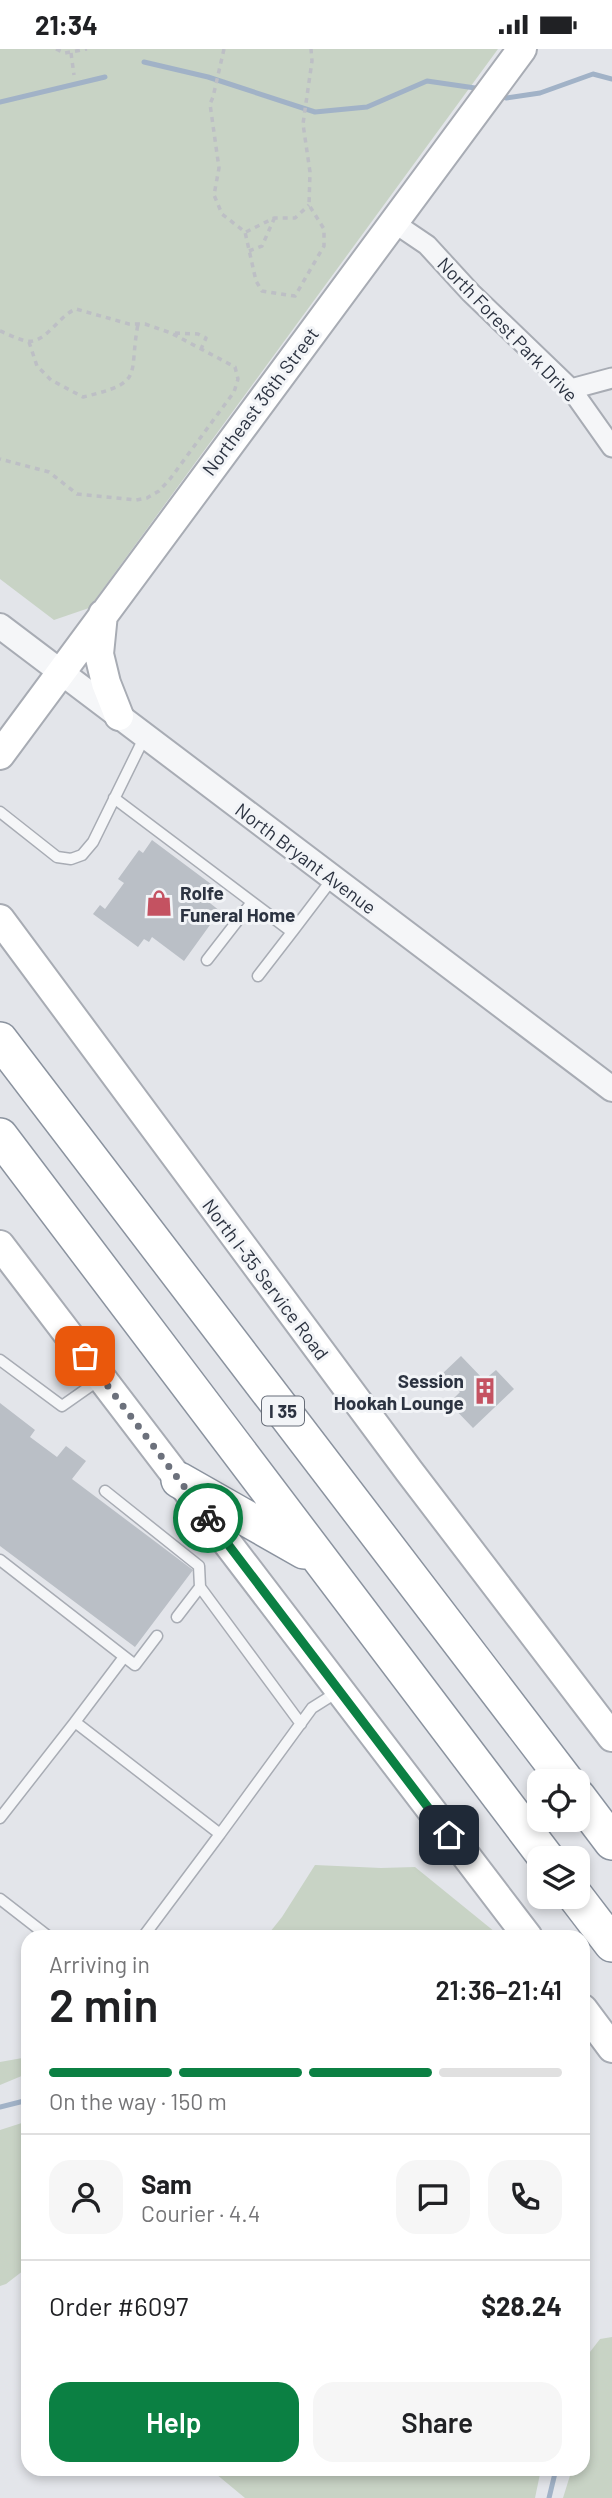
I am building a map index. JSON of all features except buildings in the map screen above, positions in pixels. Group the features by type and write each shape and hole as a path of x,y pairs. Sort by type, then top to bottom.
{"highway":[{"name":"I 35","path":"0,1040 557,1769"},
{"path":"0,1136 537,1846"},
{"path":"179,1480 319,1560"},
{"path":"590,1813 612,1842"},
{"path":"585,1909 612,1944"}],"main road":[{"name":"Northeast 36th Street","path":"0,755 522,49"},
{"path":"103,614 99,653 106,683 119,716"},
{"name":"North I-35 Service Road","path":"0,919 409,1471 612,1737"},
{"path":"0,1245 523,1930"},
{"path":"590,2018 612,2047"}],"street":[{"name":"North Forest Park Drive","path":"393,222 427,245 471,293 571,389 612,447"},
{"path":"571,389 612,378"},
{"name":"North Bryant Avenue","path":"0,626 612,1089"}],"lane":[{"path":"0,812 57,857 71,859 82,855 93,842 145,736"},
{"path":"114,798 292,932"},
{"path":"258,976 333,878"},
{"path":"207,960 252,902"},
{"path":"0,1360 62,1406 102,1378"},
{"path":"105,1492 199,1566 200,1587 301,1724"},
{"path":"0,1560 135,1665 157,1636"},
{"path":"177,1617 200,1587"},
{"path":"0,1818 124,1657"},
{"path":"149,1930 312,1708 340,1691"},
{"path":"75,1722 220,1834"},
{"path":"0,1899 40,1930"}],"path":[{"path":"56,49 65,53 87,49"},
{"path":"224,49 210,104 219,168 214,195 222,214 245,232 256,281 262,291 295,296 324,246 324,229 309,205 310,172 303,124 312,61 311,49"},
{"path":"71,53 74,75"},
{"path":"245,232 274,218 295,218 309,205"},
{"path":"249,251 261,246 274,218"},
{"path":"0,331 29,342 41,338 67,312 76,309 129,324 145,324 171,333 235,367 237,379 234,392 170,479 159,491 147,498 136,500 78,494 49,472 0,459"},
{"path":"29,342 37,366 51,380 83,397 125,384 135,366 138,324"},
{"path":"171,333 198,334 205,338 201,348"}],"green space":[{"path":"0,49 498,49 89,608 54,620 0,579"},
{"path":"315,1865 415,1867 493,1930 272,1930"},
{"path":"21,2058 21,2076 0,2085 0,2062"},
{"path":"21,2123 21,2272 0,2286 0,2130"},
{"path":"612,2337 612,2498 563,2498 570,2476 590,2476 590,2352 600,2339"},
{"path":"218,2476 540,2476 535,2498 245,2498"}],"waterway":[{"path":"144,62 208,77 315,112 367,107 427,81 482,89"},
{"path":"498,95 506,98 540,93 593,74 612,79"},
{"path":"0,102 105,77"},
{"path":"0,2107 21,2102"},
{"path":"549,2498 554,2476"}],"way so far":[{"path":"85,1356 208,1518"}],"place":[{"name":"Rolfe Funeral Home","path":"159,903"},
{"name":"Session Hookah Lounge","path":"485,1391"}],"route":[{"path":"208,1518 449,1835"}]}
